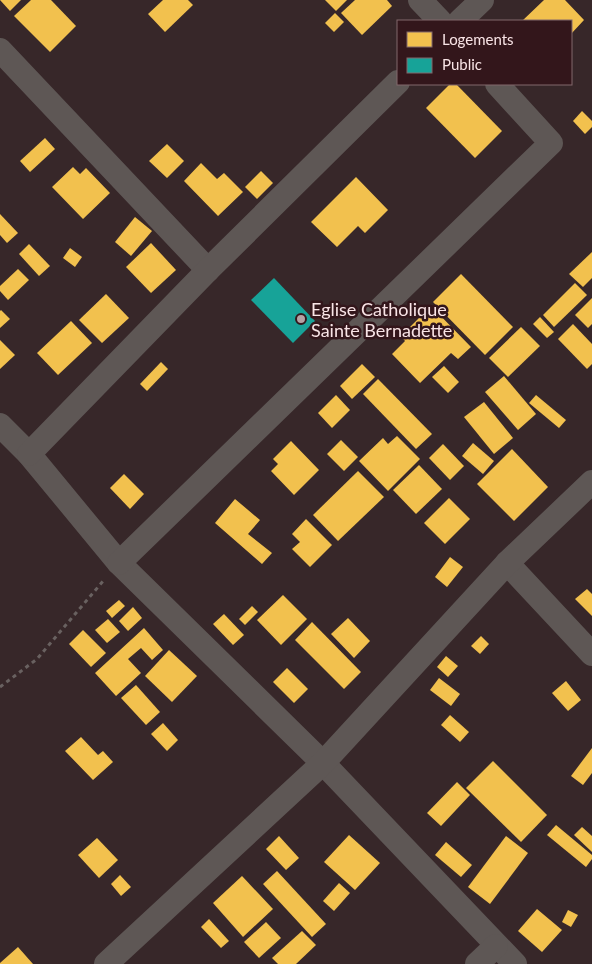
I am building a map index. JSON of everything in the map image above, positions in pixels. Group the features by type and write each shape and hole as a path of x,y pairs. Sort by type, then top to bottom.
{"street":[{"path":"420,0 439,20"},
{"path":"461,20 482,0"},
{"path":"0,50 208,270"},
{"path":"29,454 208,270 397,83"},
{"path":"119,563 551,143 498,85"},
{"path":"0,425 29,454 119,563 323,763 515,964"},
{"path":"106,964 323,763 506,563 592,482"},
{"path":"506,563 592,654"},
{"path":"477,964 496,946"}],"path":[{"path":"0,687 37,660 119,563"}],"building: Logements":[{"path":"0,0 21,0 10,11"},
{"path":"31,0 51,0 76,26 50,52 14,16"},
{"path":"163,0 188,0 193,5 165,32 148,14"},
{"path":"325,0 347,0 336,11"},
{"path":"355,0 387,0 392,6 362,35 341,13"},
{"path":"544,0 565,0 584,20 572,33 572,20 523,20"},
{"path":"335,13 344,22 334,32 325,23"},
{"path":"449,85 457,85 502,131 475,158 426,108"},
{"path":"582,111 592,121 592,127 585,134 573,121"},
{"path":"45,138 55,149 30,172 20,161"},
{"path":"167,144 184,161 167,178 149,161"},
{"path":"201,163 217,179 224,173 243,192 218,216 184,181"},
{"path":"73,167 80,174 86,168 110,193 83,219 52,187"},
{"path":"261,171 273,183 257,199 245,187"},
{"path":"356,177 388,210 365,233 358,226 337,247 311,222"},
{"path":"0,214 18,233 7,243 0,235"},
{"path":"135,217 152,231 131,256 115,242"},
{"path":"151,243 176,270 151,293 126,267"},
{"path":"29,244 50,266 39,276 19,254"},
{"path":"70,248 82,257 75,267 63,258"},
{"path":"592,252 592,278 583,287 569,274"},
{"path":"18,269 29,280 8,300 0,291 0,286"},
{"path":"461,274 513,327 485,355 433,302"},
{"path":"575,283 587,295 554,327 543,315"},
{"path":"106,294 129,318 102,343 79,320"},
{"path":"592,298 592,324 588,328 575,315"},
{"path":"431,306 471,347 458,359 451,353 420,383 392,354 405,341 401,336"},
{"path":"0,311 10,319 0,328"},
{"path":"540,317 554,332 547,338 533,324"},
{"path":"71,321 92,343 58,375 37,353"},
{"path":"573,324 592,344 592,364 587,369 558,339"},
{"path":"521,327 540,346 508,377 489,358"},
{"path":"0,340 15,355 0,369"},
{"path":"161,362 168,369 147,391 140,384"},
{"path":"362,364 375,377 352,399 340,386"},
{"path":"444,366 459,382 448,393 432,377"},
{"path":"504,376 536,414 518,430 485,392"},
{"path":"378,379 432,434 416,449 363,394"},
{"path":"336,395 350,410 332,428 318,413"},
{"path":"536,395 566,420 559,428 529,403"},
{"path":"484,402 513,438 494,454 464,417"},
{"path":"397,436 420,459 388,491 359,461 383,438 388,444"},
{"path":"341,440 358,457 344,471 327,454"},
{"path":"291,441 319,470 294,495 271,471 278,464 273,459"},
{"path":"473,443 494,461 483,474 462,456"},
{"path":"443,444 464,466 450,480 429,458"},
{"path":"512,449 548,487 514,521 477,484"},
{"path":"419,465 442,489 416,514 393,490"},
{"path":"358,471 384,497 338,541 313,515"},
{"path":"124,474 144,494 130,509 110,488"},
{"path":"449,498 470,519 445,544 424,523"},
{"path":"235,499 260,520 248,534 272,553 262,564 215,523"},
{"path":"306,519 332,545 310,567 292,549 300,542 292,534"},
{"path":"450,557 463,567 447,587 435,577"},
{"path":"587,589 592,594 592,616 575,599"},
{"path":"283,595 307,619 281,645 257,620"},
{"path":"119,600 125,606 112,618 106,611"},
{"path":"252,606 258,612 245,625 239,619"},
{"path":"133,607 142,618 128,631 119,621"},
{"path":"224,614 244,635 233,645 213,624"},
{"path":"348,618 370,641 354,658 331,634"},
{"path":"108,619 120,632 107,643 95,630"},
{"path":"312,622 361,672 344,689 295,640"},
{"path":"144,628 163,650 152,660 141,648 128,659 141,673 116,696 95,673"},
{"path":"83,630 106,653 91,667 69,644"},
{"path":"481,636 489,644 480,654 471,646"},
{"path":"169,650 197,676 172,702 145,676"},
{"path":"446,656 458,666 448,677 437,667"},
{"path":"287,668 308,689 294,703 273,682"},
{"path":"439,678 460,694 451,706 430,690"},
{"path":"566,681 581,700 568,711 552,693"},
{"path":"136,685 160,712 146,725 121,698"},
{"path":"450,715 469,732 460,742 441,725"},
{"path":"163,723 178,740 167,751 151,734"},
{"path":"81,737 98,755 103,751 113,762 93,780 65,751"},
{"path":"592,748 592,773 583,785 571,776"},
{"path":"493,761 547,815 521,842 466,788"},
{"path":"457,782 470,795 441,826 427,813"},
{"path":"556,825 592,855 592,859 586,867 547,835"},
{"path":"582,827 592,836 592,852 574,835"},
{"path":"349,835 380,863 355,890 324,862"},
{"path":"279,836 299,858 286,870 266,849"},
{"path":"506,836 528,853 490,904 468,887"},
{"path":"97,838 118,860 99,878 78,855"},
{"path":"446,842 472,865 461,877 435,855"},
{"path":"277,871 326,924 312,937 263,884"},
{"path":"120,875 131,887 121,896 111,884"},
{"path":"242,876 273,909 243,937 213,903"},
{"path":"339,883 350,893 334,911 323,901"},
{"path":"537,909 562,930 542,952 518,931"},
{"path":"568,910 578,915 571,927 562,922"},
{"path":"209,919 229,941 221,948 201,927"},
{"path":"266,922 281,938 259,958 244,942"},
{"path":"302,931 316,945 296,964 278,964 272,958"},
{"path":"18,947 33,964 0,964 0,963"}],"building: Public":[{"path":"274,278 315,321 293,343 251,300"}],"place":[{"name":"Eglise Catholique Sainte Bernadette","path":"301,319"}]}
